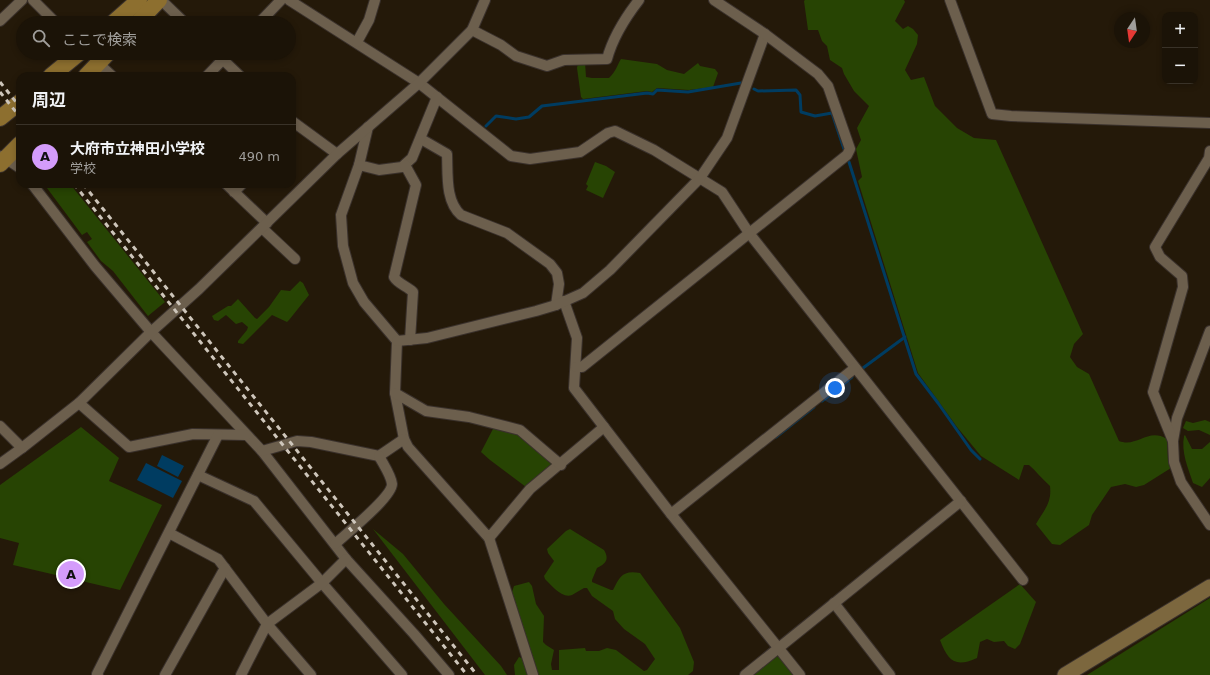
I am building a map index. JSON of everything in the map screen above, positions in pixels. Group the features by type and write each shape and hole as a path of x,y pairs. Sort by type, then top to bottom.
{"main road":[{"path":"122,16 140,0"},
{"path":"144,16 160,0"},
{"path":"56,72 70,60"},
{"path":"90,72 101,60"},
{"path":"0,118 16,105"},
{"path":"1,158 16,147"}],"street":[{"path":"0,22 22,0"},
{"path":"33,0 49,16"},
{"path":"160,0 177,16"},
{"path":"266,16 281,0"},
{"path":"289,0 419,83 511,156 530,159 580,152 608,133 615,131 654,150 722,192 749,233 1024,580"},
{"path":"357,42 369,20 375,0"},
{"path":"0,464 79,403 151,332 199,289 337,154 419,83 472,30 485,0"},
{"path":"472,30 501,45 516,56 547,66 564,60 607,59 611,44 625,18 639,0"},
{"path":"576,367 582,367 847,155 850,149 828,86 818,74 765,34 714,0"},
{"path":"950,0 992,114 1011,116 1210,122"},
{"path":"397,341 427,338 536,311 583,293 610,270 700,178 727,138 765,34"},
{"path":"104,60 110,72"},
{"path":"210,72 219,60"},
{"path":"227,60 237,72"},
{"path":"359,165 379,170 402,167 405,165 412,158 421,139 437,97"},
{"path":"296,127 337,154"},
{"path":"368,127 359,165 341,215 343,246 352,283 364,302 397,341 395,393 404,439 408,447 489,538 533,675"},
{"path":"421,139 447,154 450,198 456,211 507,234 550,264 556,274 559,284 560,303 577,338 574,388 671,514 800,675"},
{"path":"1173,441 1152,392 1183,287 1182,276 1160,257 1155,247 1209,158 1210,150"},
{"path":"1,158 16,166"},
{"path":"405,165 416,185 394,277 396,281 414,292 410,340"},
{"path":"35,188 95,266 151,332 262,451 346,559 449,675"},
{"path":"230,188 295,259"},
{"path":"234,192 238,188"},
{"path":"1210,331 1177,418 1173,441 1174,462 1181,482 1210,525"},
{"path":"671,514 855,368"},
{"path":"395,393 426,412 469,417 520,430 561,465"},
{"path":"79,403 129,448 193,434 246,435"},
{"path":"0,426 22,448"},
{"path":"489,538 530,489 561,465 604,427"},
{"path":"97,675 218,435"},
{"path":"262,451 297,441 311,442 379,456 404,439"},
{"path":"335,544 390,492 392,485 389,475 379,456"},
{"path":"198,475 254,501 322,583 402,675"},
{"path":"745,675 961,501"},
{"path":"169,533 218,560 267,624 311,675"},
{"path":"241,675 267,624 322,583 346,559"},
{"path":"165,675 225,568"},
{"path":"1065,675 1210,587"},
{"path":"834,603 890,675"}],"green space":[{"path":"805,0 904,0 905,2 895,21 903,29 908,26 918,35 917,44 905,70 911,80 924,77 935,106 957,128 974,138 996,140 1083,334 1074,344 1070,357 1077,367 1089,374 1119,441 1131,442 1154,435 1167,439 1168,461 1171,468 1144,485 1136,487 1125,484 1111,487 1092,515 1089,525 1060,545 1052,544 1036,524 1049,502 1050,486 1029,465 1024,465 1019,480 981,456 957,427 918,373 858,181 862,177 856,149 861,140 857,128 869,106 854,91 842,68 830,60 827,46 822,41 818,30 808,30"},
{"path":"621,59 657,64 667,70 684,74 698,63 700,66 715,69 718,73 713,87 689,90 657,88 652,92 647,91 583,99 581,97 577,68 578,63 585,62 586,77 609,78 615,71"},
{"path":"595,162 606,166 615,172 603,198 586,190 588,186 586,184"},
{"path":"47,188 73,188 165,302 148,316 113,271 101,261 87,242 92,239 87,232 82,235"},
{"path":"300,281 303,283 309,295 289,320 287,322 272,315 243,344 238,343 238,341 248,327 242,322 236,324 226,315 218,321 214,320 212,316 228,306 231,306 238,299 257,319 269,307 281,290 290,291"},
{"path":"1205,420 1210,422 1210,435 1199,430 1188,431 1183,428 1186,421 1193,423"},
{"path":"81,427 119,458 109,481 162,505 120,590 13,565 19,543 0,538 0,485"},
{"path":"494,427 521,434 552,461 553,465 526,487 481,452"},
{"path":"1185,435 1192,449 1202,449 1210,442 1210,478 1202,487 1193,483 1189,472 1183,448"},
{"path":"373,529 403,554 444,604 501,666 507,675 485,675"},
{"path":"570,529 604,550 606,553 607,559 597,568 592,582 613,590 620,578 626,573 640,573 680,628 694,662 693,671 688,675 538,675 512,592 514,586 529,582 532,586 536,604 544,616 543,642 554,650 551,664 552,670 559,670 559,650 585,648 586,651 599,651 607,648 616,650 644,671 647,670 655,659 645,644 624,629 615,619 613,611 592,596 587,588 568,596 557,591 545,579 544,576 554,561 547,549"},
{"path":"1020,584 1036,602 1020,644 1015,649 1008,646 1004,641 994,642 987,639 980,642 977,658 969,661 958,662 949,658 940,640"},
{"path":"1210,598 1210,675 1087,675"},
{"path":"775,655 779,657 794,675 752,675"},
{"path":"519,657 524,659 529,675 515,675 514,665"}],"water":[{"path":"162,455 184,466 178,477 157,466"},
{"path":"146,463 182,481 173,498 137,480"}],"waterway":[{"path":"486,126 496,116 516,119 529,117 542,106 647,93 653,94 657,90 688,92 741,83"},
{"path":"754,89 758,91 796,90 800,95 801,112 815,116 832,113 844,149"},
{"path":"849,162 916,374 971,450 980,459"},
{"path":"863,368 905,337"},
{"path":"822,401 852,377"},
{"path":"776,437 814,407"}],"railway":[{"path":"0,82 16,102"},
{"path":"0,92 16,112"},
{"path":"77,188 467,675"},
{"path":"86,188 477,675"}],"place":[{"name":"大府市立神田小学校","path":"71,574"}]}
